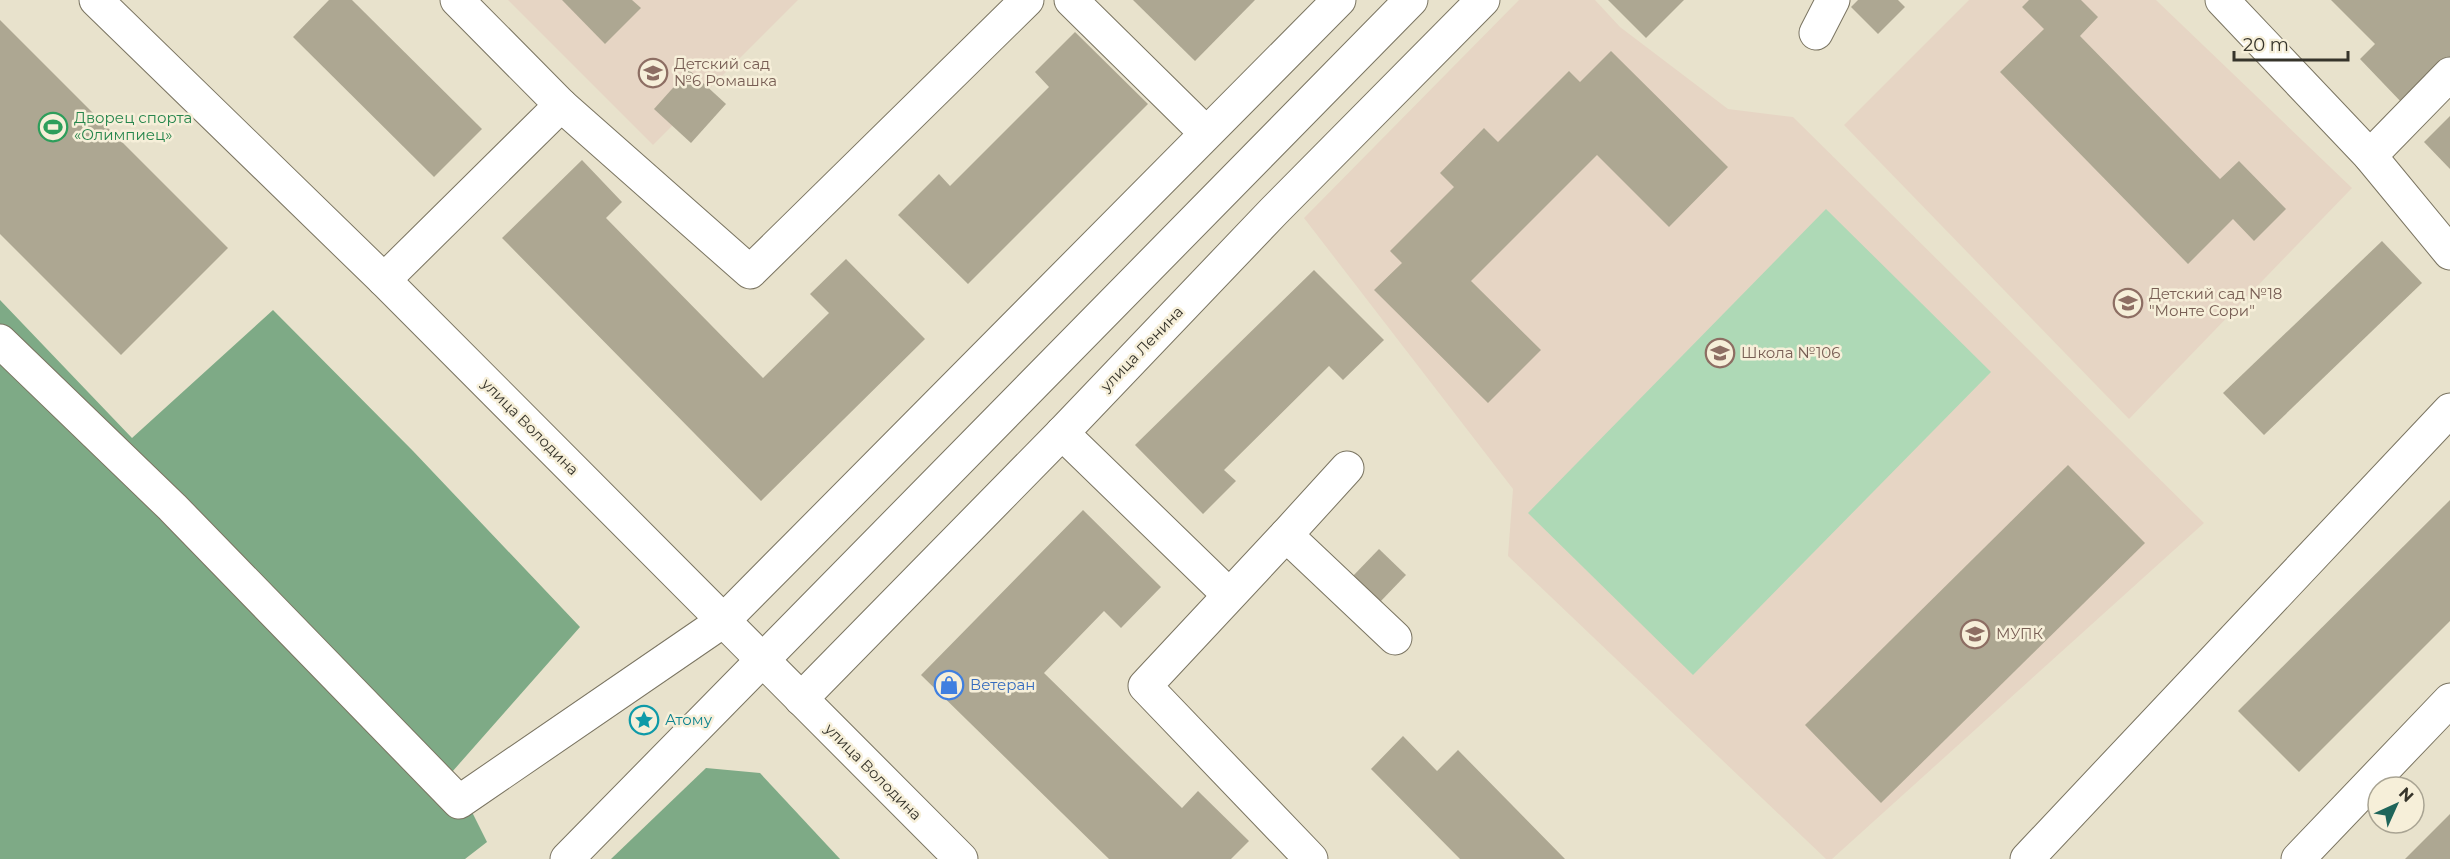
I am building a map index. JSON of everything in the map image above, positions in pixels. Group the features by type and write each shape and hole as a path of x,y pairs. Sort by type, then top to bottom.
{"street":[{"name":"улица Володина","path":"96,0 384,280 960,859"},
{"path":"457,0 561,105 750,272 1027,0"},
{"path":"1071,0 1206,133"},
{"path":"0,341 172,507 459,802 723,621 1339,0"},
{"path":"567,859 1411,0"},
{"name":"улица Ленина","path":"801,699 1483,0"},
{"path":"1816,33 1833,0"},
{"path":"2222,0 2370,156 2450,253"},
{"path":"2370,156 2450,74"},
{"path":"384,280 561,105"},
{"path":"2027,859 2450,410"},
{"path":"1062,433 1228,594"},
{"path":"1311,859 1145,686 1347,468"},
{"path":"1286,535 1395,638"},
{"path":"2298,859 2450,700"}],"shaded area":[{"name":"Детский сад №6 Ромашка","path":"508,0 798,0 653,145"},
{"name":"Школа №106","path":"1519,0 1595,0 1620,27 1728,109 1793,117 2204,523 1832,859 1826,859 1508,556 1513,489 1304,218"},
{"name":"Детский сад №18 \"Монте Сори\"","path":"1969,0 2156,0 2352,188 2129,419 1844,125"}],"green space":[{"path":"1826,209 1991,372 1693,675 1528,513"},
{"path":"0,300 132,438 273,310 413,451 580,627 452,772 487,842 465,859 0,859"},
{"path":"706,768 760,773 840,859 611,859"}],"building":[{"path":"329,0 352,0 482,129 434,177 293,37"},
{"path":"562,0 632,0 641,8 605,44"},
{"path":"1133,0 1255,0 1195,61"},
{"path":"1608,0 1684,0 1646,38"},
{"path":"1858,0 1898,0 1905,7 1878,34 1851,7"},
{"path":"2029,0 2081,0 2098,17 2080,36 2220,179 2239,161 2286,209 2254,241 2233,219 2188,264 2000,72 2044,29 2022,7"},
{"path":"2331,0 2450,0 2450,59 2404,105 2360,59 2375,44"},
{"name":"Дворец спорта «Олимпиец»","path":"0,20 228,248 121,355 0,234"},
{"path":"1075,32 1148,104 968,284 898,215 939,174 950,186 1049,87 1035,72"},
{"path":"1611,51 1728,167 1669,227 1597,155 1471,281 1541,350 1488,403 1374,290 1402,263 1390,251 1454,187 1440,173 1484,128 1498,142 1569,71 1580,82"},
{"path":"689,70 726,104 691,143 654,109"},
{"path":"2450,116 2450,169 2424,142"},
{"path":"582,160 622,202 606,218 763,378 829,313 810,294 846,259 925,339 761,501 502,238"},
{"path":"2382,241 2422,283 2264,435 2223,393"},
{"path":"1314,270 1384,340 1343,380 1329,366 1224,470 1236,481 1203,514 1135,445"},
{"name":"МУПК","path":"2068,465 2145,543 1881,803 1805,725"},
{"path":"2450,500 2450,621 2299,772 2238,711"},
{"path":"1083,510 1161,587 1121,628 1104,611 1044,673 1182,808 1198,791 1249,841 1231,859 1109,859 921,675"},
{"path":"1379,549 1406,575 1379,603 1352,577"},
{"path":"1403,736 1437,771 1458,750 1565,859 1460,859 1371,769"},
{"path":"2450,814 2450,859 2405,859"}],"place":[{"name":"Детский сад №6 Ромашка","path":"653,73"},
{"name":"Дворец спорта «Олимпиец»","path":"53,127"},
{"name":"Детский сад №18 \"Монте Сори\"","path":"2128,303"},
{"name":"Школа №106","path":"1720,353"},
{"name":"МУПК","path":"1975,634"},
{"name":"Ветеран","path":"949,685"},
{"name":"Атому","path":"644,720"}]}
